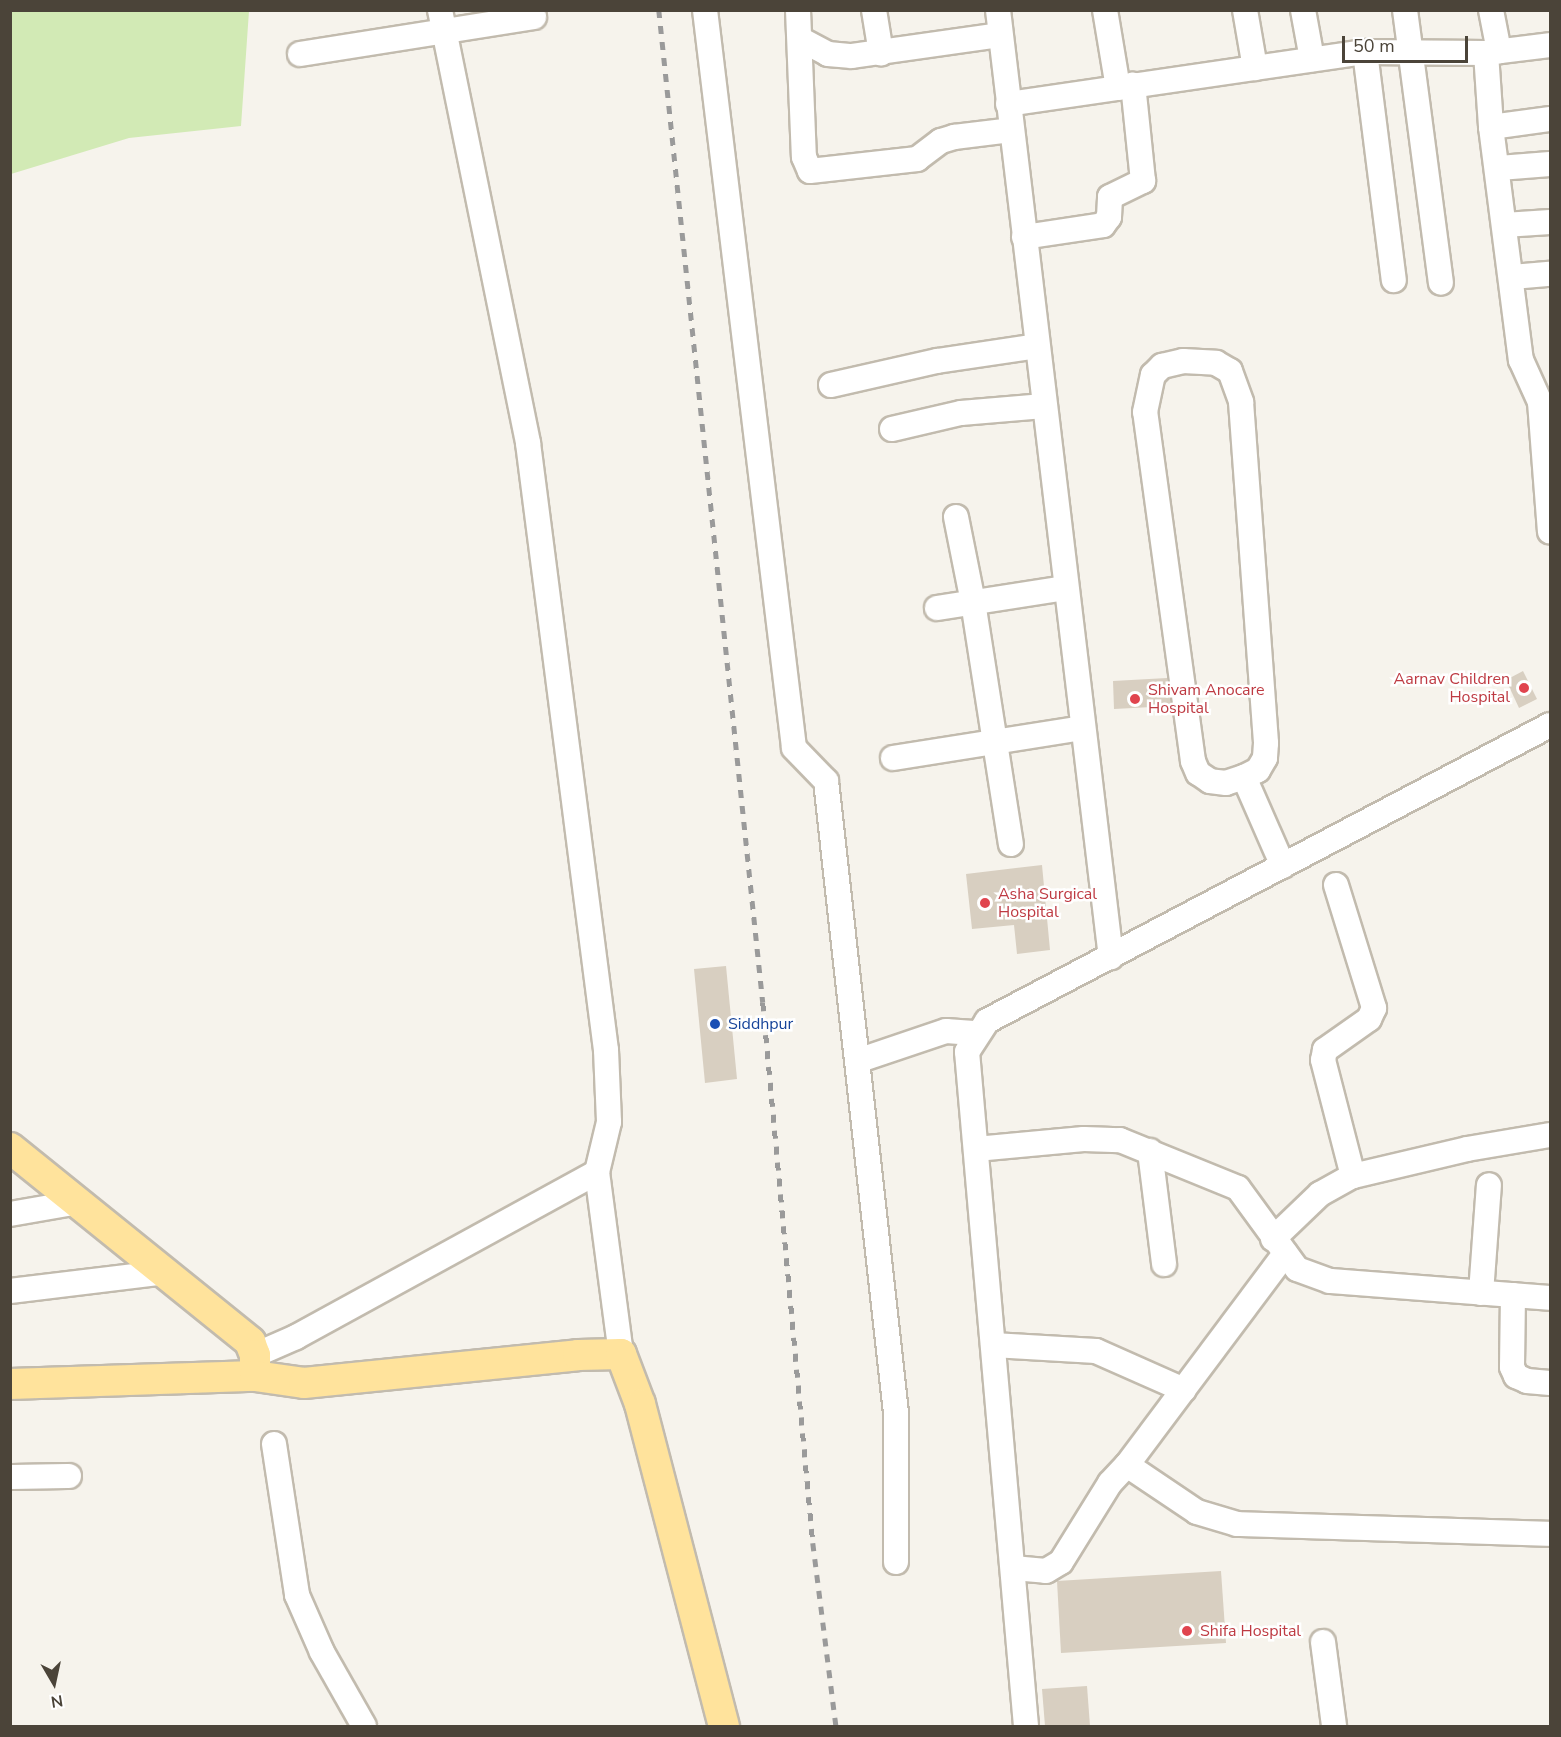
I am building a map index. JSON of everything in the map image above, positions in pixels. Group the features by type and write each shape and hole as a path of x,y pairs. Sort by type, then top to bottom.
{"main road":[{"path":"10,1148 250,1342 255,1365"},
{"path":"10,1384 255,1365 304,1383 578,1355 621,1354 640,1404 724,1726"}],"street":[{"path":"705,10 794,748 826,781 860,1060 896,1413 896,1562"},
{"path":"798,10 804,157 810,171 917,159 940,141 954,137 1011,130"},
{"path":"874,10 880,52"},
{"path":"998,10 1065,588 1111,957"},
{"path":"1024,237 1103,225 1109,217 1110,197 1143,181 1145,173 1106,10"},
{"path":"1245,10 1255,68"},
{"path":"1303,10 1312,59"},
{"path":"1405,10 1413,51 1441,283"},
{"path":"1491,10 1493,52 1491,127 1499,168 1521,360 1541,382 1540,402 1551,532"},
{"path":"300,54 442,20 534,17"},
{"path":"442,20 528,443 606,1050 609,1122 597,1172 621,1354"},
{"path":"800,39 828,54 880,52 1000,35"},
{"path":"1008,104 1365,52 1493,52 1551,45"},
{"path":"1365,52 1394,280"},
{"path":"1491,127 1551,119"},
{"path":"1499,168 1551,164"},
{"path":"1504,225 1551,222"},
{"path":"1512,277 1551,274"},
{"path":"831,385 938,361 1037,346"},
{"path":"1183,361 1216,363 1230,371 1241,402 1266,743 1265,758 1258,770 1244,777 1226,783 1210,781 1198,772 1193,761 1145,412 1153,375 1162,366 1183,361"},
{"path":"892,429 961,413 1044,406"},
{"path":"956,517 973,602 1011,843"},
{"path":"937,608 1065,588"},
{"path":"1026,1726 967,1052 977,1032 987,1021 1551,725"},
{"path":"893,758 1082,728"},
{"path":"1244,777 1283,866"},
{"path":"1336,885 1374,1008 1369,1019 1324,1050 1323,1060 1353,1176"},
{"path":"860,1060 946,1031 977,1032"},
{"path":"1013,1568 1046,1571 1061,1562 1110,1483 1184,1390 1279,1247 1320,1194 1353,1176 1467,1149 1551,1135"},
{"path":"976,1149 1084,1139 1120,1140 1238,1188 1297,1269 1330,1281 1551,1298"},
{"path":"1150,1151 1164,1264"},
{"path":"255,1365 296,1337 597,1172"},
{"path":"1481,1293 1489,1185"},
{"path":"10,1214 79,1202"},
{"path":"10,1291 166,1272"},
{"path":"1513,1296 1512,1367 1516,1376 1527,1381 1551,1383"},
{"path":"993,1345 1096,1350 1184,1390"},
{"path":"274,1444 297,1595 322,1652 364,1726"},
{"path":"1126,1465 1197,1512 1237,1524 1551,1534"},
{"path":"10,1477 69,1476"},
{"path":"1323,1642 1334,1726"}],"green space":[{"path":"11,10 249,11 241,126 129,138 11,174"}],"building":[{"path":"1523,671 1537,699 1519,708 1506,680"},
{"path":"1167,678 1171,706 1114,709 1113,681"},
{"path":"1042,865 1050,950 1017,954 1014,925 972,929 966,874"},
{"path":"726,966 737,1079 705,1083 694,969"},
{"path":"1221,1571 1226,1643 1061,1653 1057,1581"},
{"path":"1087,1686 1090,1726 1045,1726 1042,1689"}],"railway":[{"path":"659,10 763,1003 813,1543 836,1726"}],"place":[{"name":"Aarnav Children Hospital","path":"1524,688"},
{"name":"Shivam Anocare Hospital","path":"1135,699"},
{"name":"Asha Surgical Hospital","path":"985,903"},
{"name":"Siddhpur","path":"715,1024"},
{"name":"Shifa Hospital","path":"1187,1631"}]}
